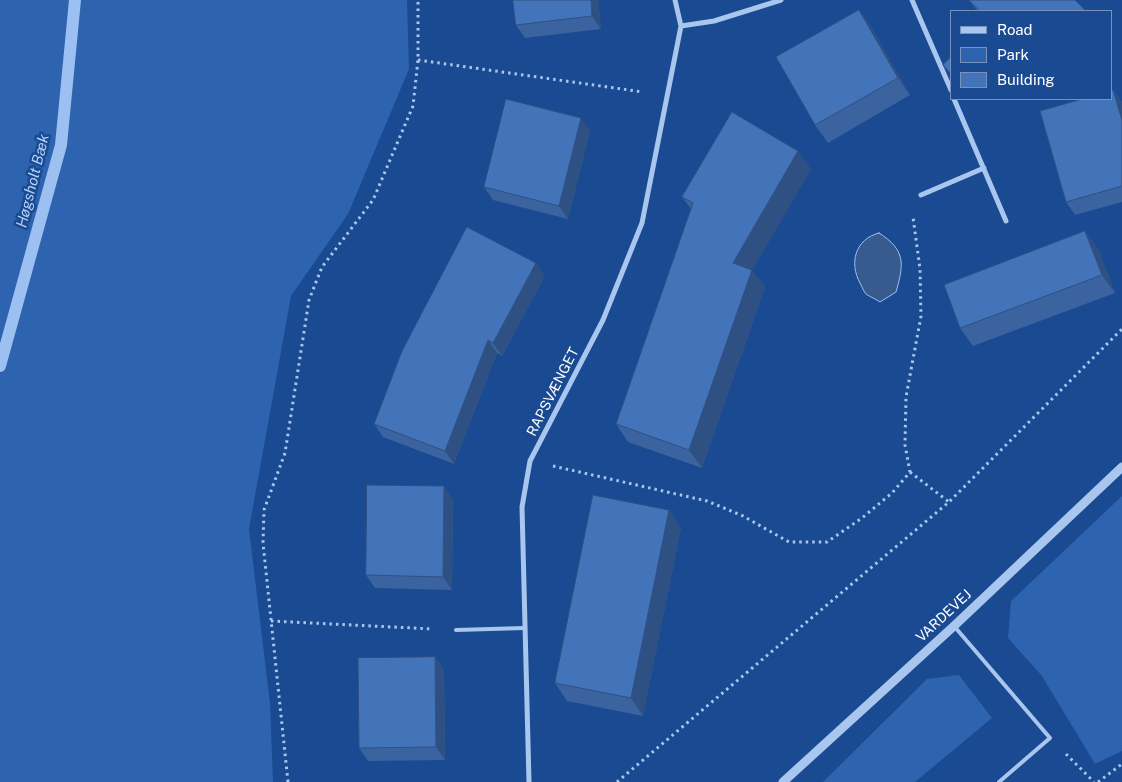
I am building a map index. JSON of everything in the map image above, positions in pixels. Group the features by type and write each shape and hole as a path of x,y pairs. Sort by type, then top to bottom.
{"street":[{"name":"RAPSVÆNGET","path":"528,782 522,507 530,460 602,320 642,223 681,26 675,0"},
{"path":"681,26 714,21 780,0"},
{"path":"912,0 950,88"},
{"path":"954,100 1006,221"},
{"path":"921,195 984,168"},
{"name":"VARDEVEJ","path":"783,782 954,626 1122,468"}],"lane":[{"path":"954,626 1050,738 999,782"},
{"path":"456,630 525,628"}],"path":[{"path":"288,782 263,542 264,510 285,453 309,300 322,266 373,200 413,106 418,60 418,0"},
{"path":"418,60 667,96"},
{"path":"921,195 912,214 920,269 921,316 906,397 905,445 910,472 949,502"},
{"path":"619,782 949,502 1122,329"},
{"path":"530,460 707,501 743,516 789,542 827,542 862,518 885,499 910,472"},
{"path":"272,622 456,630"},
{"path":"1050,738 1094,782"},
{"path":"1098,782 1122,764"}],"green space":[{"path":"0,0 407,0 409,69 348,214 291,296 249,529 270,703 273,782 0,782"},
{"path":"1122,496 1122,751 1095,764 1042,676 1008,638 1011,601"},
{"path":"959,675 992,718 915,782 823,782 927,679"}],"shaded area":[{"path":"879,233 894,245 901,258 901,273 896,292 880,302 865,293 855,268 856,253 860,246 871,236"}],"building":[{"path":"513,0 591,0 592,16 516,25"},
{"path":"969,0 1075,0 1085,10 979,10"},
{"path":"859,10 898,78 815,125 776,57"},
{"path":"950,58 950,73 943,65"},
{"path":"1113,90 1122,120 1122,186 1066,202 1040,111 1078,100 1112,100"},
{"path":"506,99 581,118 559,206 484,187"},
{"path":"732,112 798,151 733,263 752,270 689,450 616,424 693,203 682,197"},
{"path":"467,227 536,263 493,343 488,340 445,451 374,424 402,351"},
{"path":"1085,231 1102,275 960,328 944,285"},
{"path":"367,485 444,486 443,577 366,575"},
{"path":"593,495 669,510 631,698 555,683"},
{"path":"435,657 436,747 359,748 358,658"}],"waterway":[{"name":"Høgsholt Bæk","path":"0,366 61,145 75,0"}]}
